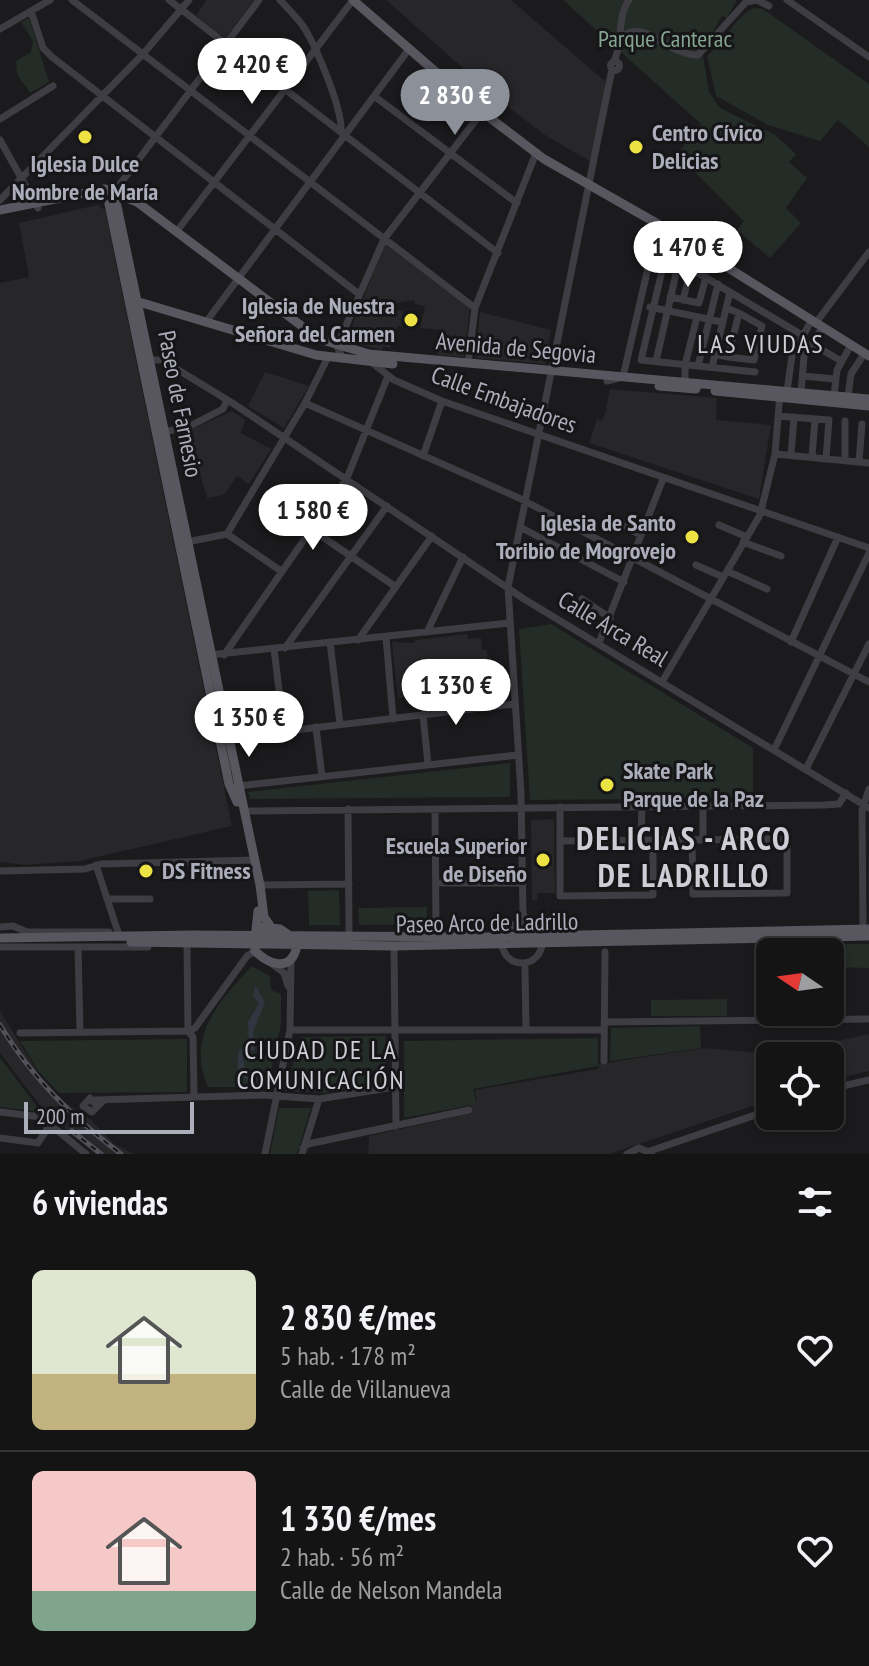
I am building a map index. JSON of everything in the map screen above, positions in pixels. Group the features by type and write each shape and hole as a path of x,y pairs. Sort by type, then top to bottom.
{"main road":[{"path":"353,0 482,112 536,153 658,224 867,355"},
{"path":"3,211 100,196 109,204 114,192 105,189 38,205"},
{"name":"Avenida de Segovia","path":"114,192 132,199 177,231 321,341 337,346 382,356 607,381 869,399"},
{"name":"Paseo de Farnesio","path":"114,192 244,811 259,918 254,941"},
{"name":"Paseo de Farnesio","path":"109,204 229,784 238,804 260,885 264,917 271,927"},
{"path":"128,293 139,302 316,355 371,362"},
{"path":"316,355 321,341"},
{"name":"Avenida de Segovia","path":"371,362 685,382 869,406"},
{"path":"271,927 295,942 291,960 280,965 268,961 254,941 271,927"},
{"name":"Paseo Arco de Ladrillo","path":"58,940 187,944 254,941 394,946 867,932"},
{"name":"Paseo Arco de Ladrillo","path":"0,944 193,935 254,941"},
{"name":"Paseo Arco de Ladrillo","path":"295,942 502,941"}],"street":[{"path":"0,29 50,0"},
{"path":"72,0 475,308"},
{"path":"169,0 498,253"},
{"path":"3,211 1,196 102,97 183,11 189,0"},
{"path":"114,192 259,0"},
{"path":"280,0 304,28 315,50 339,114 342,133"},
{"path":"177,231 353,0"},
{"path":"525,965 539,954 541,940 523,914 521,807 508,587 621,38 622,12 629,0"},
{"path":"621,38 631,30 641,30 682,54 698,55 746,2 757,0 769,6"},
{"path":"787,0 869,57"},
{"path":"31,11 43,48 102,97 359,294"},
{"path":"206,322 342,133 409,49"},
{"path":"0,119 53,86"},
{"path":"374,96 517,203"},
{"path":"343,359 337,346 384,239 482,112"},
{"path":"0,140 38,205"},
{"path":"468,364 475,308 536,153"},
{"path":"607,381 623,377 658,224"},
{"path":"662,682 762,510 775,454 782,393 792,356 802,335 816,324 869,252"},
{"path":"755,372 641,360 666,254 802,335"},
{"path":"656,361 679,261"},
{"path":"683,300 691,268"},
{"path":"670,297 699,303 706,277"},
{"path":"739,298 749,281"},
{"path":"698,366 718,284"},
{"path":"712,367 730,292"},
{"path":"772,317 782,303"},
{"path":"640,304 722,322"},
{"path":"715,354 754,360 762,326 726,308"},
{"path":"728,357 739,313"},
{"path":"685,382 685,365 697,317"},
{"path":"801,393 804,356 812,344 816,324"},
{"path":"812,344 841,361"},
{"path":"834,396 837,370 851,345"},
{"path":"848,397 851,374 867,355"},
{"path":"227,534 305,403 328,357"},
{"path":"143,369 149,358"},
{"name":"Calle Arca Real","path":"149,358 162,360 227,400 524,599 866,806"},
{"name":"Calle Embajadores","path":"371,362 388,376 442,401 869,548"},
{"path":"837,370 851,374"},
{"path":"224,655 347,478 388,376"},
{"path":"803,376 835,379"},
{"path":"164,432 198,422 223,409 227,400"},
{"path":"423,456 442,401"},
{"path":"305,403 526,502 869,682"},
{"path":"778,416 829,420 826,459"},
{"path":"791,455 794,417"},
{"path":"812,457 815,419"},
{"path":"845,460 845,422 866,424 865,445 859,462"},
{"path":"775,454 869,463"},
{"path":"599,643 663,479"},
{"path":"285,648 387,506"},
{"path":"615,522 641,535"},
{"path":"719,525 781,556"},
{"path":"520,527 624,582"},
{"path":"311,529 396,587"},
{"path":"187,542 227,534 281,571"},
{"path":"358,640 432,536"},
{"path":"791,642 838,537"},
{"path":"774,750 869,548"},
{"path":"427,632 463,557"},
{"path":"696,565 767,589"},
{"path":"509,623 514,604 524,599"},
{"path":"582,599 610,618"},
{"path":"201,648 211,656 224,655 509,623"},
{"path":"386,637 393,719"},
{"path":"330,642 340,724"},
{"path":"806,769 869,644"},
{"path":"274,649 284,731"},
{"path":"228,738 514,704"},
{"path":"423,715 428,764"},
{"path":"316,727 322,777"},
{"path":"238,786 518,755"},
{"path":"867,932 866,806 869,789"},
{"path":"244,811 839,804 846,793"},
{"path":"703,805 703,840"},
{"path":"641,840 642,806"},
{"path":"560,807 560,896 653,895 653,840"},
{"path":"348,809 349,931"},
{"path":"435,809 436,931"},
{"path":"560,841 787,839 787,893 693,894 692,840"},
{"path":"0,871 253,861"},
{"path":"96,865 118,932"},
{"path":"436,883 523,883"},
{"path":"260,885 349,884"},
{"path":"107,899 150,899"},
{"path":"523,914 502,941 509,959 525,965"},
{"path":"515,924 529,925"},
{"name":"Paseo Arco de Ladrillo","path":"0,927 13,926 27,932 185,932 193,935"},
{"path":"805,933 806,938"},
{"path":"20,1033 188,1031 195,1028 216,1000 254,941"},
{"name":"Paseo Arco de Ladrillo","path":"0,944 78,947 166,943"},
{"path":"187,944 188,1031 193,1037 194,1096"},
{"path":"394,946 396,1126"},
{"path":"78,947 80,1031"},
{"path":"604,1061 605,952"},
{"path":"265,1154 274,1096 290,1030 291,960"},
{"path":"268,961 284,973 291,996"},
{"path":"525,965 526,1030"},
{"path":"844,1018 869,1019"},
{"path":"290,1030 526,1030 756,1019"},
{"path":"844,1086 869,1080"},
{"path":"98,1102 194,1096 319,1099 395,1087"},
{"path":"302,1151 319,1099"},
{"path":"302,1151 308,1144 469,1110"},
{"path":"0,1112 41,1117 86,1154"},
{"path":"627,1154 639,1148 651,1153 756,1115"},
{"path":"0,1138 38,1143 51,1123"}],"shaded area":[{"path":"206,0 254,0 225,38 196,16"},
{"path":"386,0 511,0 607,83 591,162 545,135 499,100"},
{"path":"97,205 105,210 232,826 80,861 25,865 0,862 0,283 29,277 19,223"},
{"path":"385,244 470,308 464,357 438,355 441,330 420,328 425,306 415,304 414,300 397,303 396,310 403,311 401,326 397,326 397,341 392,340 390,348 384,347 382,350 346,341"},
{"path":"480,312 551,330 545,364 475,358"},
{"path":"265,372 309,386 284,428 248,406"},
{"path":"610,389 717,398 716,420 771,425 759,499 589,443 597,419 601,421 605,414"},
{"path":"232,411 245,420 241,433 271,449 249,484 237,476 224,495 207,498 188,431"},
{"path":"467,634 468,639 481,638 482,650 487,650 489,686 398,698 392,642 413,643 416,640"},
{"name":"Escuela Superior de Diseño","path":"554,819 555,893 538,893 537,901 532,900 531,820"},
{"path":"255,985 265,1002 253,1032 255,1049 243,1055 245,1073 252,1079 249,1080 238,1075 238,1063 239,1051 249,1045 248,1022 259,1003 253,996"},
{"path":"0,1011 40,1076 63,1101 91,1120 114,1144 134,1154 95,1154 42,1108 0,1053"},
{"path":"869,1034 869,1071 844,1077 844,1042 833,1042"},
{"path":"704,1048 756,1052 756,1105 609,1154 368,1154 369,1136 473,1113 471,1105 477,1101 475,1090 598,1069 599,1064"}],"green space":[{"name":"Parque Canterac","path":"563,0 737,0 727,18 722,16 702,50 709,92 720,108 775,135 796,154 789,162 807,178 786,208 801,223 770,258 737,230 744,221 677,154 701,124"},
{"path":"754,8 763,9 869,84 869,147 838,120 820,141 768,125 716,96 707,56 741,17"},
{"path":"29,18 49,82 30,93 17,74 16,61 31,52 33,41 21,22"},
{"path":"551,624 753,748 753,798 530,800 519,629"},
{"path":"510,763 510,797 250,799 248,792"},
{"path":"339,890 340,925 309,925 308,891"},
{"path":"427,907 427,924 359,925 358,908"},
{"path":"844,944 869,944 869,968 844,967"},
{"path":"252,966 270,976 271,990 281,994 281,1024 270,1076 261,1079 265,1082 263,1087 208,1087 202,1069 203,1036 217,1007"},
{"path":"727,999 727,1016 651,1016 651,1000"},
{"path":"700,1026 701,1048 610,1061 611,1028"},
{"path":"386,1036 386,1082 325,1093 285,1091 301,1037"},
{"path":"598,1038 598,1066 473,1089 477,1104 404,1118 404,1041"},
{"path":"187,1039 187,1092 59,1093 39,1072 20,1041"},
{"path":"0,1058 5,1064 41,1112 0,1107"},
{"path":"279,1108 311,1108 297,1154 270,1154"}],"railway":[{"path":"0,1025 54,1096 121,1154"},
{"path":"72,1131 101,1154"}],"place":[{"name":"Iglesia Dulce Nombre de María","path":"85,137"},
{"name":"Centro Cívico Delicias","path":"636,147"},
{"name":"Iglesia de Nuestra Señora del Carmen","path":"411,320"},
{"name":"Iglesia de Santo Toribio de Mogrovejo","path":"692,537"},
{"name":"Skate Park Parque de la Paz","path":"607,785"},
{"name":"Escuela Superior de Diseño","path":"543,860"},
{"name":"DS Fitness","path":"146,871"}],"district":[{"name":"LAS VIUDAS","path":"761,344"},
{"name":"DELICIAS - ARCO DE LADRILLO","path":"684,858"},
{"name":"CIUDAD DE LA COMUNICACIÓN","path":"321,1065"}]}
